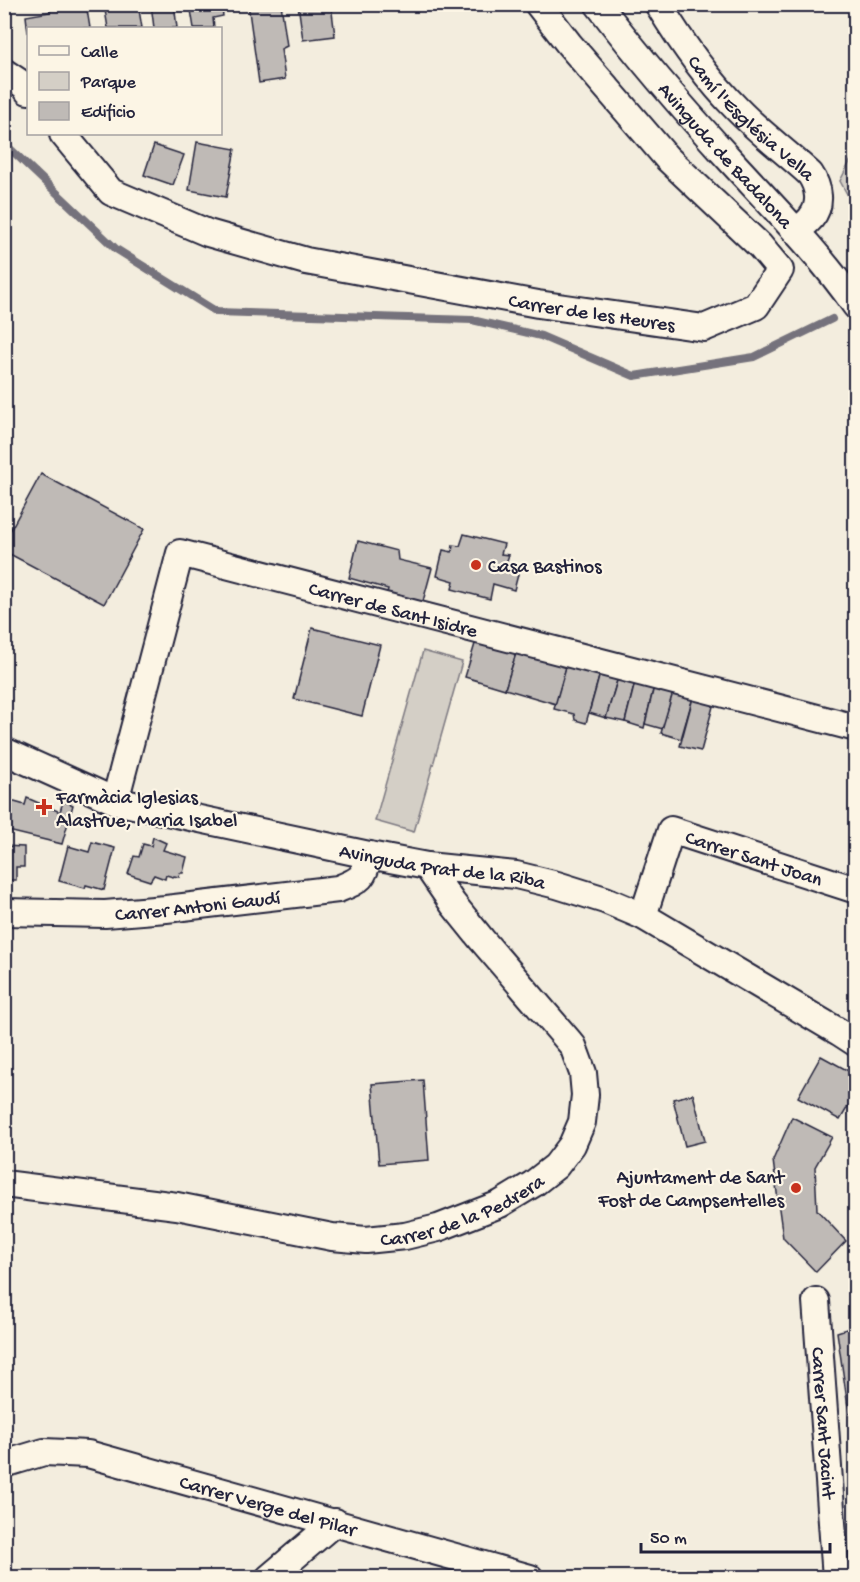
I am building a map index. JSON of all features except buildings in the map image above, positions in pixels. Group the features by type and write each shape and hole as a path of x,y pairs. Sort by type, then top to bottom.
{"street":[{"name":"Carrer de les Heures","path":"64,135 111,192 208,233 306,261 538,304 704,327 756,306 780,270 760,246 667,158 569,44 538,4"},
{"name":"Avinguda de Badalona","path":"598,4 665,88 797,231 838,281 855,306"},
{"name":"Camí l'Església Vella","path":"658,4 673,30 702,70 737,110 810,174 817,184 818,207 811,218 797,231"},
{"path":"4,72 27,89"},
{"name":"Carrer de Sant Isidre","path":"115,801 180,553 855,728"},
{"name":"Avinguda Prat de la Riba","path":"4,751 115,801 427,866 516,875 605,900 643,916 855,1043"},
{"name":"Carrer Sant Joan","path":"643,916 671,830 855,890"},
{"name":"Carrer Antoni Gaudí","path":"4,912 105,914 338,889 358,881 366,870 369,855"},
{"name":"Carrer de la Pedrera","path":"4,1184 177,1206 333,1237 366,1240 405,1236 438,1228 500,1204 533,1184 556,1166 572,1145 582,1122 585,1095 583,1073 573,1046 482,940 453,904 427,866"},
{"name":"Carrer Sant Jacint","path":"816,1302 836,1578"},
{"name":"Carrer Verge del Pilar","path":"14,1461 44,1452 88,1454 530,1578"},
{"path":"4,1482 14,1461"},
{"path":"269,1578 335,1522"}],"green space":[{"path":"855,152 855,209 840,181"},
{"path":"423,651 462,662 414,832 375,821"}],"waterway":[{"path":"4,143 116,249 217,312 472,320 541,336 634,376 754,357 832,319"}],"place":[{"name":"Casa Bastinos","path":"476,565"},
{"name":"Farmàcia Iglesias Alastrue, Maria Isabel","path":"44,807"},
{"name":"Ajuntament de Sant Fost de Campsentelles","path":"796,1188"}]}
